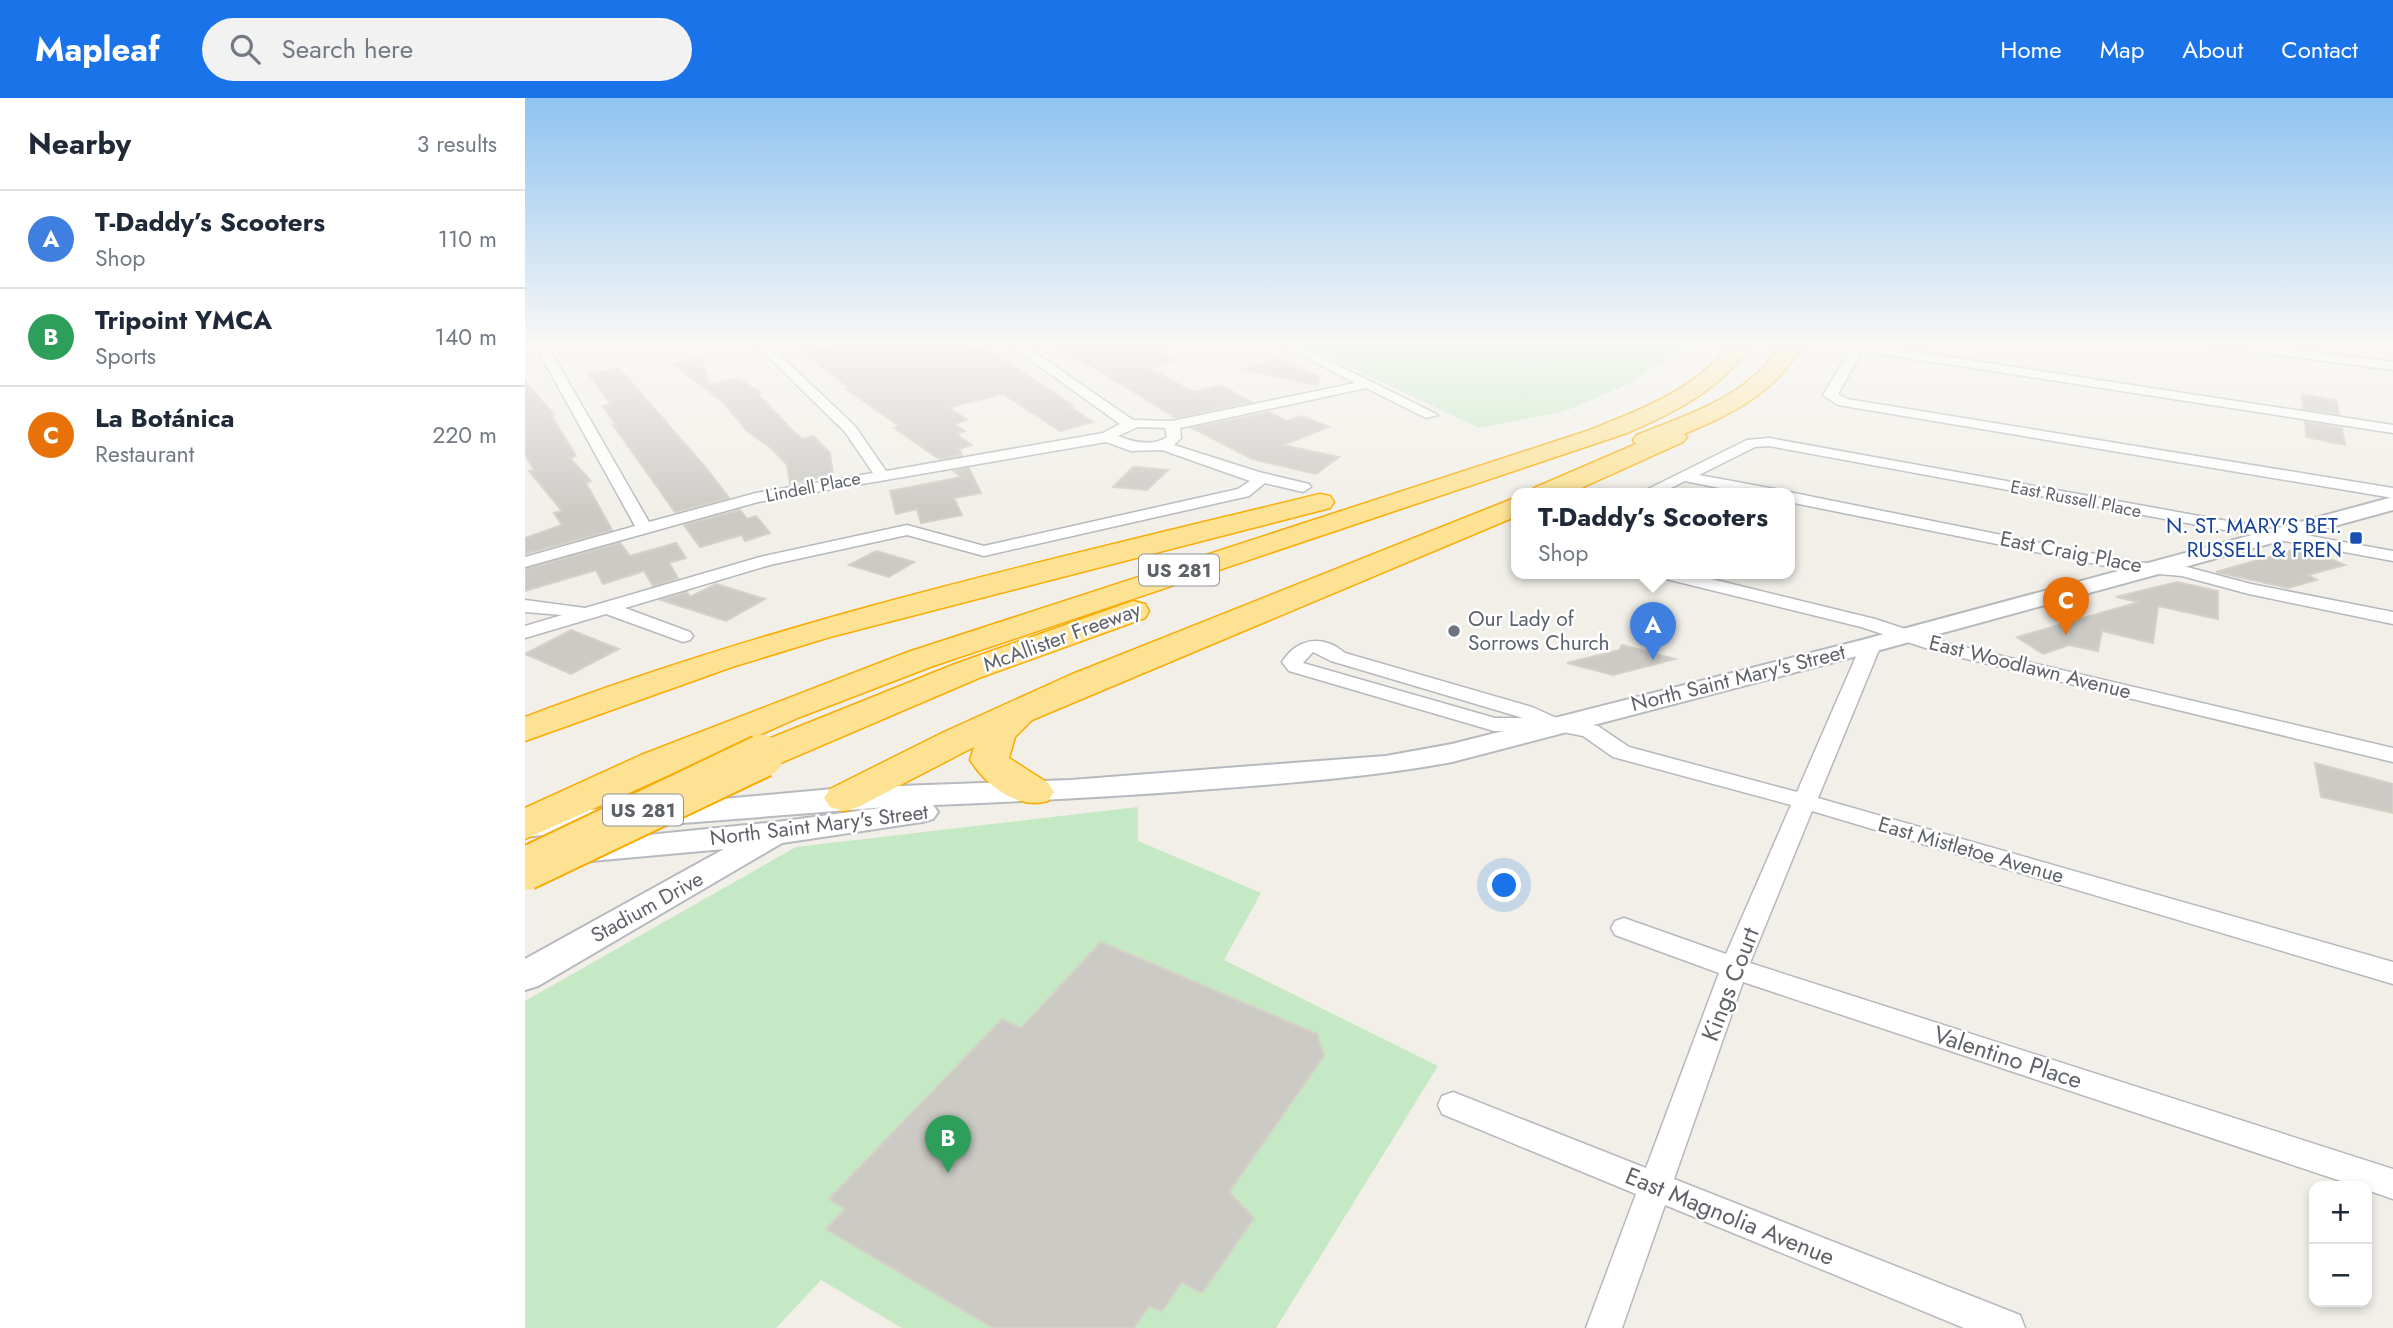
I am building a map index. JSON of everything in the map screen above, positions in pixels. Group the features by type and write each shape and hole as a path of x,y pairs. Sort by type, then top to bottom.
{"highway":[{"path":"525,730 705,662 808,631 1528,448 1579,432 1658,400"},
{"name":"McAllister Freeway","path":"525,825 657,764 937,651 1599,435 1677,400"},
{"name":"McAllister Freeway","path":"525,869 610,825 762,756 992,662 1130,612 1614,453 1682,426 1734,400"},
{"path":"1558,488 1689,430 1735,400"},
{"path":"844,798 1022,710 1511,507"},
{"path":"1022,710 997,733 989,760 999,772 1052,791"}],"main road":[{"name":"North Saint Mary's Street","path":"525,825 844,798 1052,791 1386,765 1452,753 1553,724 1871,645 2157,568 2271,534 2393,503"},
{"name":"North Saint Mary's Street","path":"525,856 777,833 1052,791"},
{"name":"Stadium Drive","path":"525,976 844,798"}],"street":[{"path":"572,400 644,528"},
{"path":"820,400 850,429 881,474"},
{"path":"1096,400 1130,424"},
{"path":"1289,400 1172,425 1152,422 1130,424 1107,437 1131,447 1163,446 1255,476 1303,487"},
{"path":"1401,400 1431,415"},
{"path":"1842,400 2393,493"},
{"path":"2206,400 2393,429"},
{"path":"1163,446 1174,438 1172,425"},
{"name":"Lindell Place","path":"525,562 756,498 881,474 1107,437"},
{"name":"East Russell Place","path":"1682,476 1759,441 2393,556"},
{"path":"525,632 765,561 907,530 984,551 1243,494 1258,482 1255,476"},
{"path":"1658,488 1682,476 1744,488"},
{"name":"East Craig Place","path":"1795,498 2135,567 2157,568 2393,618"},
{"name":"East Woodlawn Avenue","path":"1687,579 1945,648 2393,755"},
{"path":"525,606 598,610 683,636"},
{"path":"1317,645 1329,648 1338,657 1525,711 1553,724 1494,725 1296,667 1291,662 1297,652 1317,645"},
{"name":"Kings Court","path":"1604,1328 1734,968 1871,645"},
{"name":"East Mistletoe Avenue","path":"1553,724 1590,731 1621,752 1803,801 2393,973"},
{"name":"Valentino Place","path":"1624,928 1734,968 2393,1184"},
{"name":"East Magnolia Avenue","path":"1453,1105 2007,1328"}],"green space":[{"path":"1421,400 1590,400 1565,411 1479,428"},
{"path":"1138,807 1138,841 1261,893 1224,960 1438,1066 1276,1328 902,1328 821,1280 776,1328 525,1328 525,1001 796,847"}],"building":[{"path":"525,400 542,400 554,414 551,415 576,456 570,458 591,481 586,483 612,530 525,554 525,538 562,525 554,513 562,511 529,471 534,470 525,454"},
{"path":"608,400 647,400 729,498 675,512 613,425 616,425 603,406 611,404"},
{"path":"721,400 764,400 795,433 803,439 813,436 830,453 833,475 790,484 787,465 772,449 746,430"},
{"path":"862,400 976,400 949,407 967,420 954,424 965,431 956,434 972,445 959,449 962,455 939,459 894,428 899,426"},
{"path":"1013,400 1065,400 1074,406 1070,407 1093,422 1060,431"},
{"path":"1147,400 1251,402 1176,418"},
{"path":"2302,400 2336,400 2339,414 2303,409"},
{"path":"1269,412 1286,421 1302,416 1329,427 1283,445 1339,457 1316,474 1252,459 1192,428"},
{"path":"2305,422 2342,428 2345,445 2306,437"},
{"path":"1133,467 1168,470 1147,490 1113,487"},
{"path":"969,468 981,493 954,498 962,515 921,523 917,509 896,514 890,491 961,477 954,471"},
{"path":"740,510 747,519 756,516 770,533 745,541 742,535 700,547 684,525"},
{"path":"620,543 630,556 676,543 686,558 669,563 678,578 653,586 644,571 603,584 596,570 525,591 525,569"},
{"path":"2303,547 2345,565 2308,575 2317,580 2288,588 2216,572"},
{"path":"876,551 914,562 889,577 849,565"},
{"path":"2177,582 2218,591 2218,619 2158,606 2153,643 2102,631 2098,651 2069,645 2043,654 2017,637 2139,602 2116,597"},
{"path":"716,584 765,599 726,621 661,600 687,592 690,597"},
{"path":"571,630 619,649 571,674 525,654"},
{"path":"1622,645 1675,659 1613,675 1567,663 1619,650"},
{"path":"2315,763 2393,784 2393,813 2321,797"},
{"path":"1101,942 1317,1034 1324,1056 1229,1192 1254,1218 1202,1293 1182,1282 1162,1311 1149,1306 1134,1328 993,1328 826,1229 845,1209 829,1199 1002,1019 1021,1028"}],"place":[{"name":"N. ST. MARY'S BET. RUSSELL & FREN","path":"2356,538"},
{"name":"Our Lady of Sorrows Church","path":"1454,631"},
{"name":"La Botánica","path":"2066,635"},
{"name":"T-Daddy’s Scooters","path":"1653,660"},
{"name":"Tripoint YMCA","path":"948,1173"}]}
